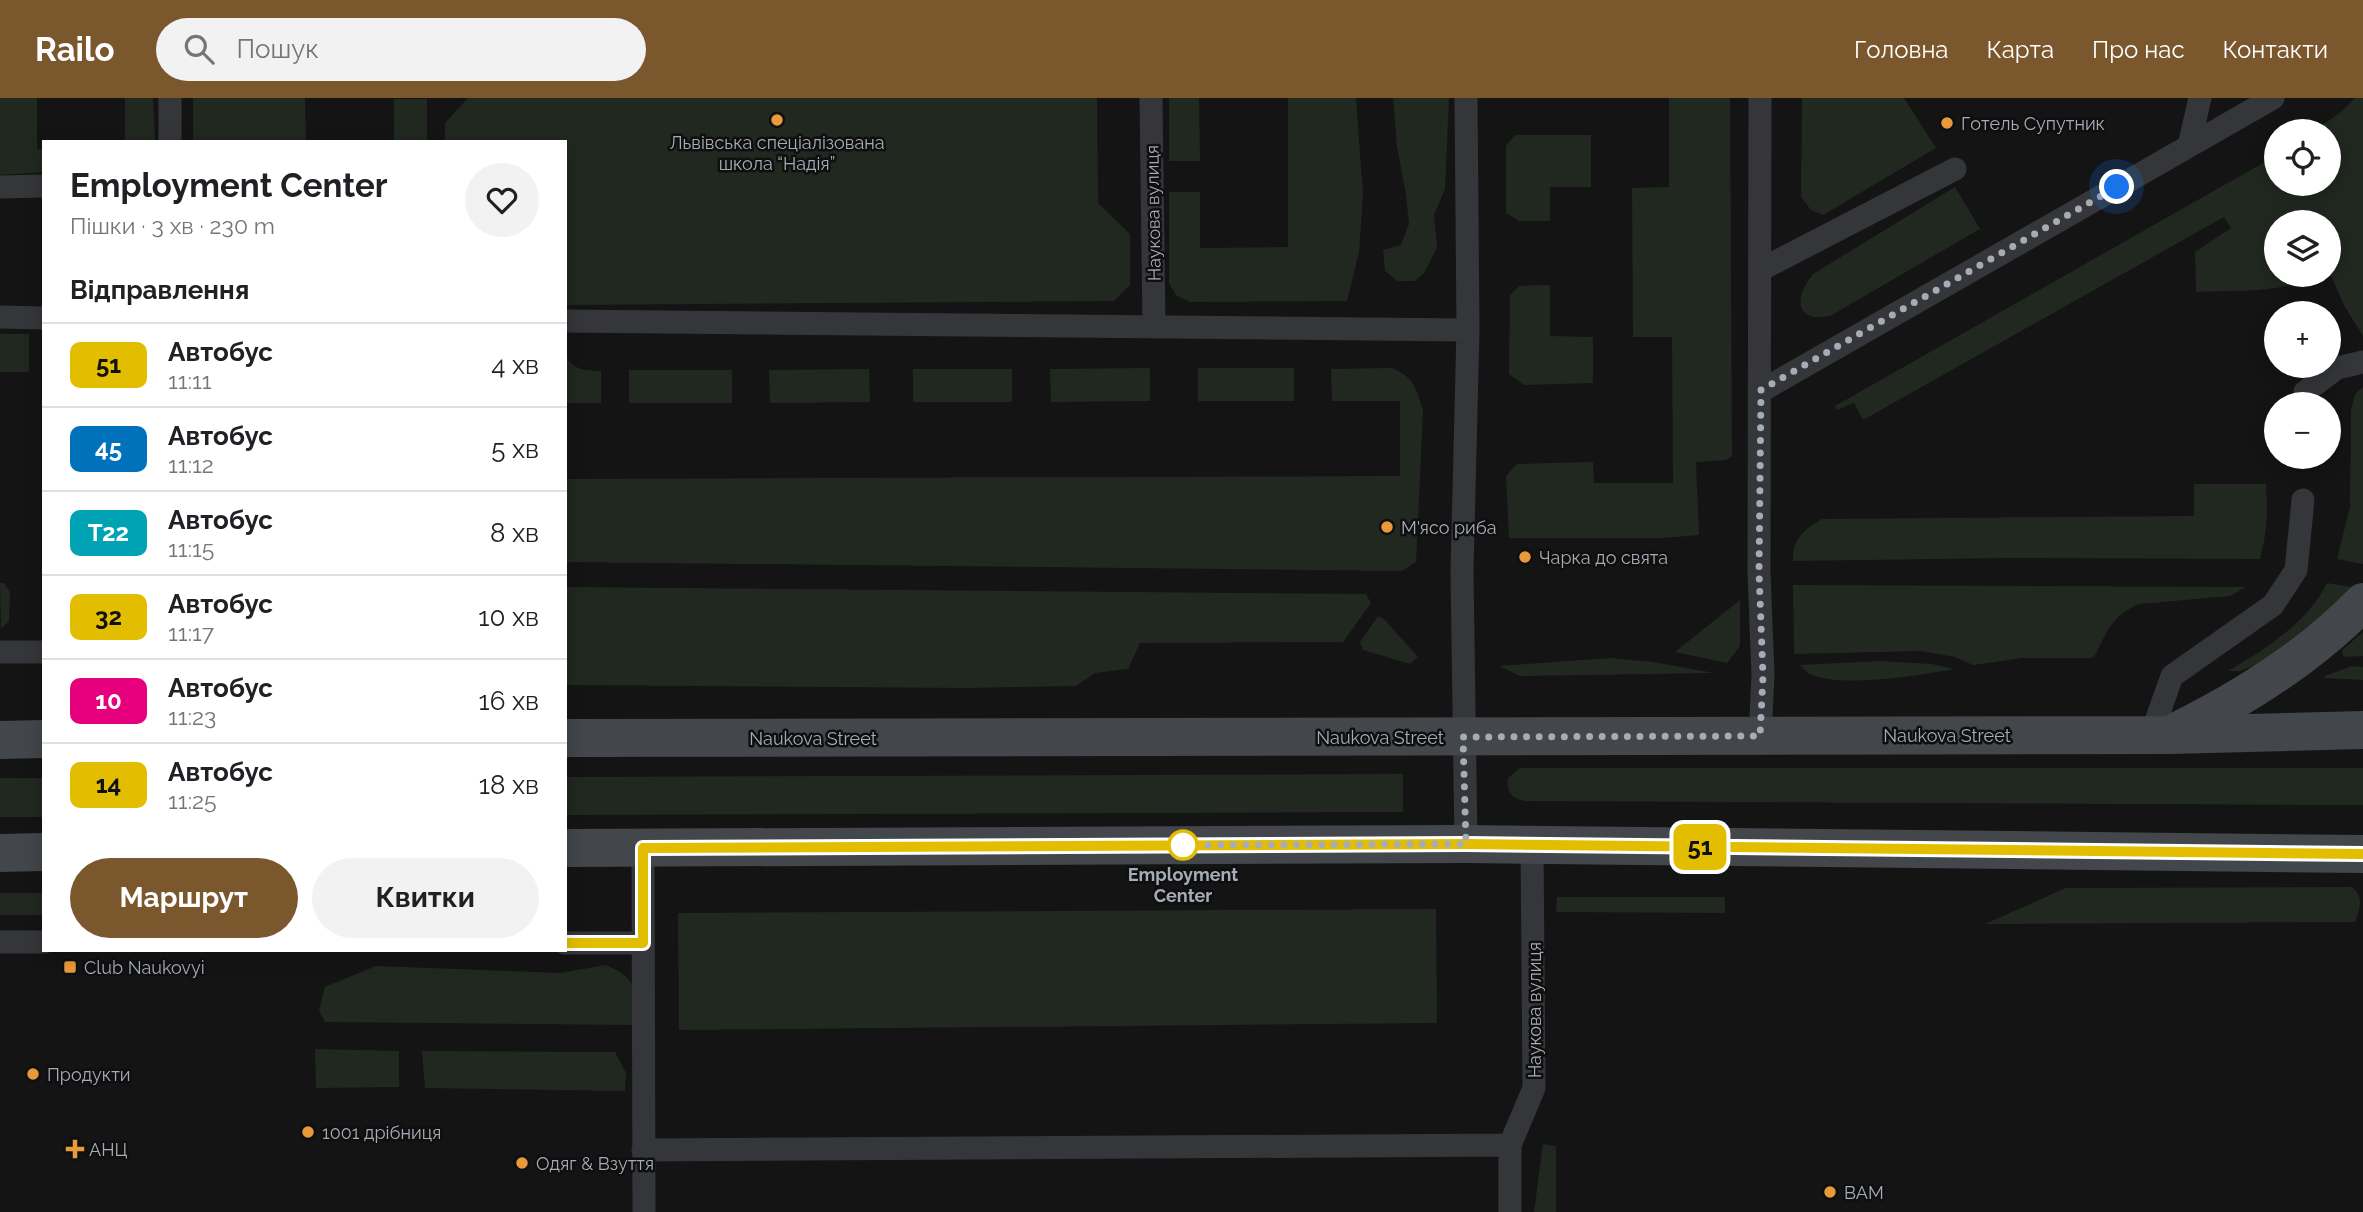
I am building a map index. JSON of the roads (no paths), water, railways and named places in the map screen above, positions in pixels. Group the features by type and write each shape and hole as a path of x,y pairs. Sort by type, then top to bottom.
{"main road":[{"path":"2160,735 2223,707 2264,682 2313,647 2363,602"},
{"name":"Naukova Street","path":"567,738 2160,735 2363,730"},
{"path":"0,740 42,740"},
{"path":"567,848 1532,844 2363,854"},
{"path":"0,853 42,852"}],"lane":[{"path":"170,98 170,140"},
{"name":"Наукова вулиця","path":"1152,98 1154,327"},
{"path":"1466,98 1468,330 1462,572 1466,844"},
{"path":"1760,98 1759,572 1763,676 1760,736"},
{"path":"2189,146 2200,98"},
{"path":"1761,390 2273,98"},
{"path":"1760,270 1955,169"},
{"path":"0,187 42,186"},
{"path":"0,317 42,318"},
{"path":"567,321 1468,330"},
{"path":"2305,392 2337,368 2363,362"},
{"path":"2160,735 2172,676 2273,605 2296,570 2303,500"},
{"path":"0,652 42,652"},
{"name":"Наукова вулиця","path":"1510,1212 1510,1145 1534,1088 1532,844"},
{"path":"643,848 644,1212"},
{"path":"0,942 42,942"},
{"path":"567,943 643,943"},
{"path":"643,1150 1510,1145"}],"place":[{"name":"Львівська спеціалізована школа “Надія”","path":"777,120"},
{"name":"Готель Супутник","path":"1947,123"},
{"name":"М'ясо риба","path":"1387,527"},
{"name":"Чарка до свята","path":"1525,557"},
{"name":"Employment Center","path":"1183,845"},
{"name":"Club Naukovyi","path":"70,967"},
{"name":"Продукти","path":"33,1074"},
{"name":"1001 дрібниця","path":"308,1132"},
{"name":"АНЦ","path":"75,1149"},
{"name":"Одяг & Взуття","path":"522,1163"},
{"name":"ВАМ","path":"1830,1192"}]}
